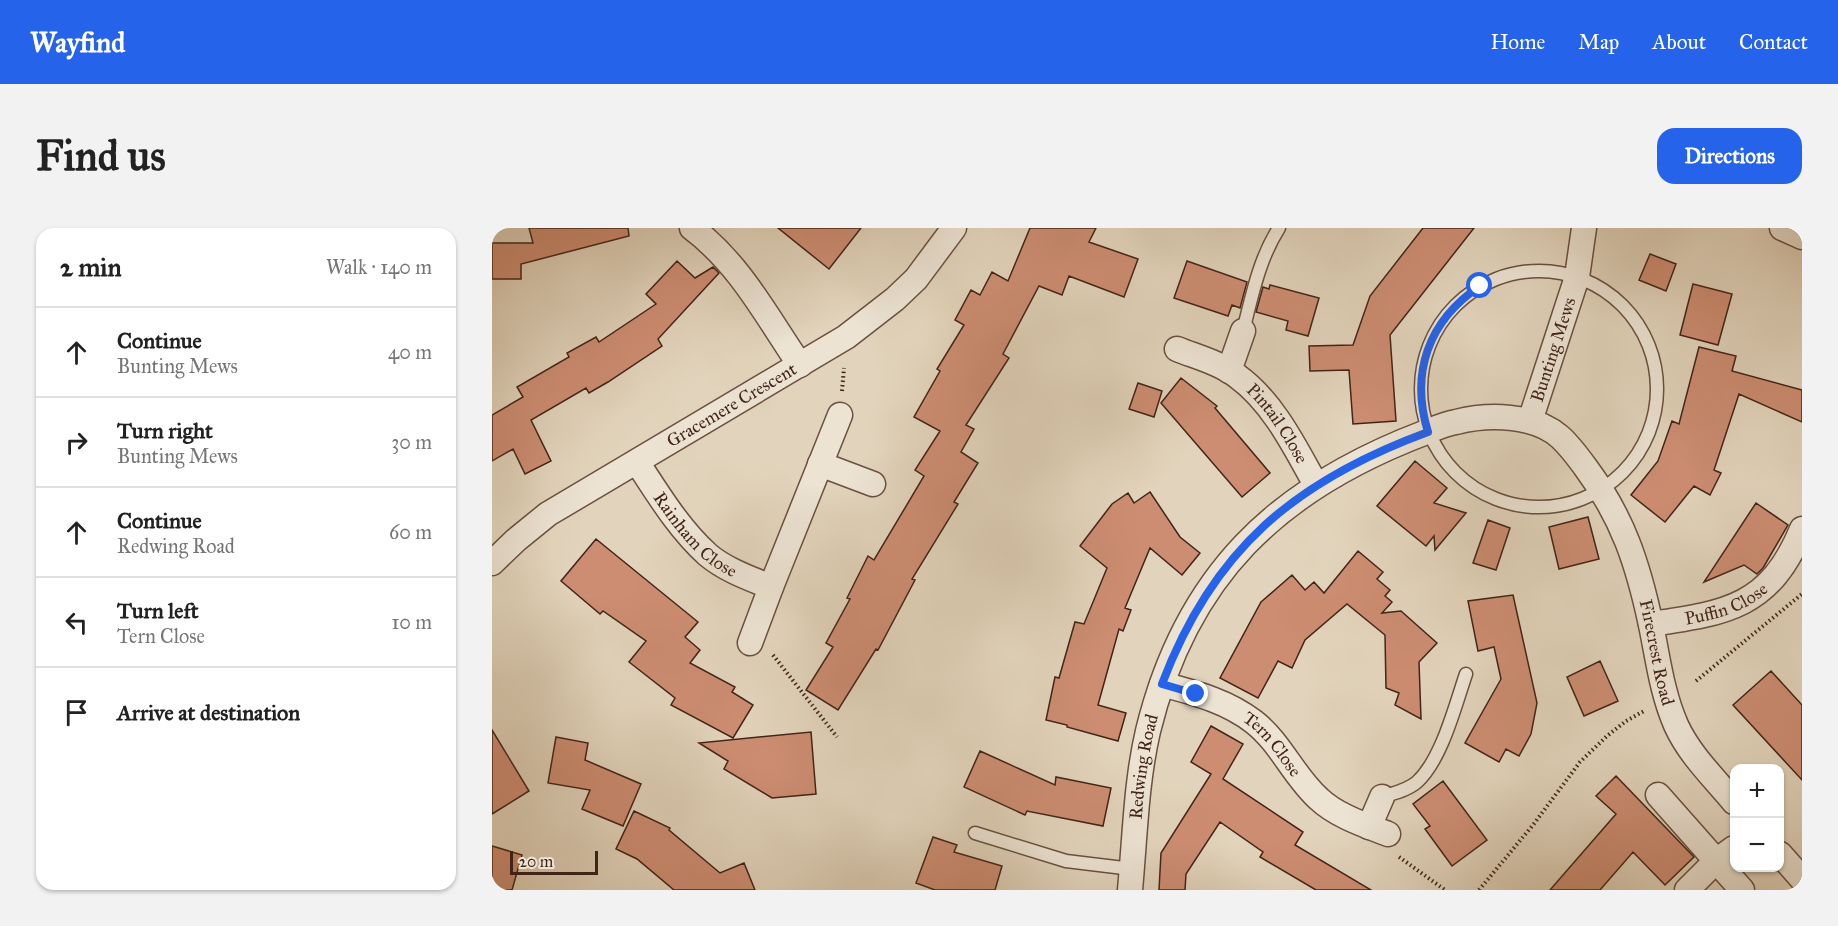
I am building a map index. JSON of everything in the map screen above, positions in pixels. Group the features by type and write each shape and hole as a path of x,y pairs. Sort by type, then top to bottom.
{"street":[{"path":"692,228 722,254 740,275 800,365"},
{"name":"Gracemere Crescent","path":"492,563 548,514 846,338 916,279 954,228"},
{"name":"Bunting Mews","path":"1530,421 1577,277 1584,228"},
{"path":"1782,228 1802,237"},
{"name":"Pintail Close","path":"1229,371 1243,331"},
{"name":"Pintail Close","path":"1177,349 1229,371 1253,390 1289,437 1316,485"},
{"path":"752,637 840,415"},
{"name":"Bunting Mews","path":"1316,485 1371,455 1454,422 1495,417 1530,421 1551,430 1561,438 1602,489"},
{"name":"Rainham Close","path":"637,462 680,524 710,556 739,574 771,587"},
{"path":"820,464 873,484"},
{"name":"Redwing Road","path":"1131,880 1143,756 1162,684 1174,653 1196,608 1224,568 1274,515 1316,485"},
{"name":"Firecrest Road","path":"1602,489 1624,529 1631,549 1651,624 1666,699 1683,740 1730,797"},
{"name":"Puffin Close","path":"1651,624 1720,612 1747,600 1769,583 1781,570 1802,529"},
{"name":"Tern Close","path":"1162,684 1217,700 1253,721 1279,748 1318,798 1331,808 1378,831"},
{"path":"1658,795 1725,854 1742,890"},
{"path":"1378,831 1382,797"},
{"path":"1687,890 1725,854"},
{"path":"1784,859 1802,879"}],"lane":[{"path":"1243,331 1262,262 1279,228"},
{"name":"Bunting Mews","path":"1544,271 1577,277 1605,291 1628,312 1646,338 1655,368 1657,391 1654,415 1644,444 1626,469 1602,489 1588,497 1557,506 1525,507 1501,502 1479,492 1454,472 1444,460 1428,432 1421,399 1423,366 1434,334 1454,307 1480,286 1511,274 1544,271"},
{"path":"1382,797 1416,783 1430,764 1447,729 1467,674"},
{"path":"975,833 1131,880"}],"path":[{"path":"840,415 846,338"},
{"path":"1696,681 1802,594"},
{"path":"752,637 837,737"},
{"path":"1479,890 1533,825 1580,762 1626,721 1646,710"},
{"path":"1378,831 1400,858 1445,890"}],"building":[{"path":"529,228 628,228 629,236 521,264 521,279 492,279 492,243 533,243"},
{"path":"778,228 861,228 829,269"},
{"path":"1030,228 1096,228 1089,242 1138,259 1124,297 1069,276 1062,295 1039,286 1003,354 1009,358 966,425 974,429 961,452 978,463 954,502 958,504 912,579 915,580 878,650 876,649 838,710 806,690 833,647 826,643 850,599 847,598 868,556 874,560 924,476 915,470 940,431 914,417 940,371 937,369 964,325 955,320 971,290 980,295 992,272 1008,281"},
{"path":"1423,228 1474,228 1390,335 1396,421 1353,424 1349,370 1310,371 1309,346 1353,345 1370,296"},
{"path":"1650,254 1676,264 1666,291 1639,280"},
{"path":"677,261 695,278 713,267 719,273 658,339 662,346 589,393 586,388 531,420 551,461 525,474 513,449 492,461 492,415 523,397 517,387 569,357 567,353 596,337 599,342 656,304 646,294"},
{"path":"1187,261 1247,282 1240,308 1232,305 1228,316 1174,298"},
{"path":"1693,284 1732,294 1718,345 1680,335"},
{"path":"1270,285 1319,298 1308,336 1286,330 1288,321 1256,312 1263,287 1269,289"},
{"path":"1699,347 1736,356 1732,371 1802,390 1802,422 1739,394 1714,470 1721,473 1710,495 1694,486 1665,522 1631,495 1658,461 1672,421 1679,424"},
{"path":"1181,378 1217,406 1215,408 1270,473 1242,497 1161,403"},
{"path":"1138,383 1162,391 1154,417 1129,409"},
{"path":"1415,461 1447,488 1434,503 1466,513 1435,550 1434,536 1426,546 1377,506"},
{"path":"1150,492 1180,537 1200,553 1182,575 1150,548 1125,608 1131,610 1123,631 1119,629 1098,705 1126,713 1118,741 1046,720 1055,677 1059,678 1075,622 1084,624 1107,568 1080,546 1112,504 1128,493 1134,503"},
{"path":"1756,503 1788,525 1763,568 1757,574 1744,565 1704,582"},
{"path":"1588,517 1599,559 1559,569 1549,527"},
{"path":"1488,520 1510,528 1496,570 1473,563"},
{"path":"596,539 698,622 685,637 700,650 690,663 735,687 732,692 753,705 733,738 671,705 675,698 629,662 646,641 603,611 600,614 561,581"},
{"path":"1358,551 1383,572 1377,579 1390,590 1385,596 1392,602 1382,613 1401,611 1437,643 1419,662 1421,719 1395,705 1399,693 1386,688 1385,635 1347,604 1305,640 1292,668 1278,661 1258,698 1220,678 1261,602 1292,575 1305,590 1314,582 1324,593"},
{"path":"1513,595 1537,703 1531,734 1519,756 1506,749 1499,762 1465,743 1501,679 1494,647 1478,651 1468,601"},
{"path":"1600,661 1618,701 1584,716 1567,677"},
{"path":"1771,671 1802,705 1802,780 1733,705"},
{"path":"1211,726 1243,744 1223,779 1303,832 1295,845 1371,890 1316,890 1260,857 1263,852 1220,822 1186,874 1185,890 1159,890 1161,853 1211,774 1191,762"},
{"path":"492,730 529,791 492,814"},
{"path":"811,732 816,794 772,798 724,769 728,761 699,743"},
{"path":"556,737 588,743 585,760 641,784 623,826 582,809 590,790 548,783"},
{"path":"980,751 1055,785 1056,777 1111,788 1103,826 1027,811 1025,815 964,787"},
{"path":"1616,776 1694,857 1665,885 1633,852 1600,890 1550,890 1616,814 1596,796"},
{"path":"1443,781 1487,840 1452,866 1425,829 1430,826 1413,804"},
{"path":"634,811 670,828 669,830 720,873 744,863 755,890 674,890 637,859 616,849"},
{"path":"933,837 957,845 954,852 1002,866 995,890 935,890 916,883"},
{"path":"492,846 522,855 512,890 492,890"}],"route":[{"path":"1196,694 1162,684 1185,629 1211,586 1256,532 1296,498 1371,455 1428,432 1421,399 1421,382 1427,350 1443,320 1454,307 1480,286"}]}
